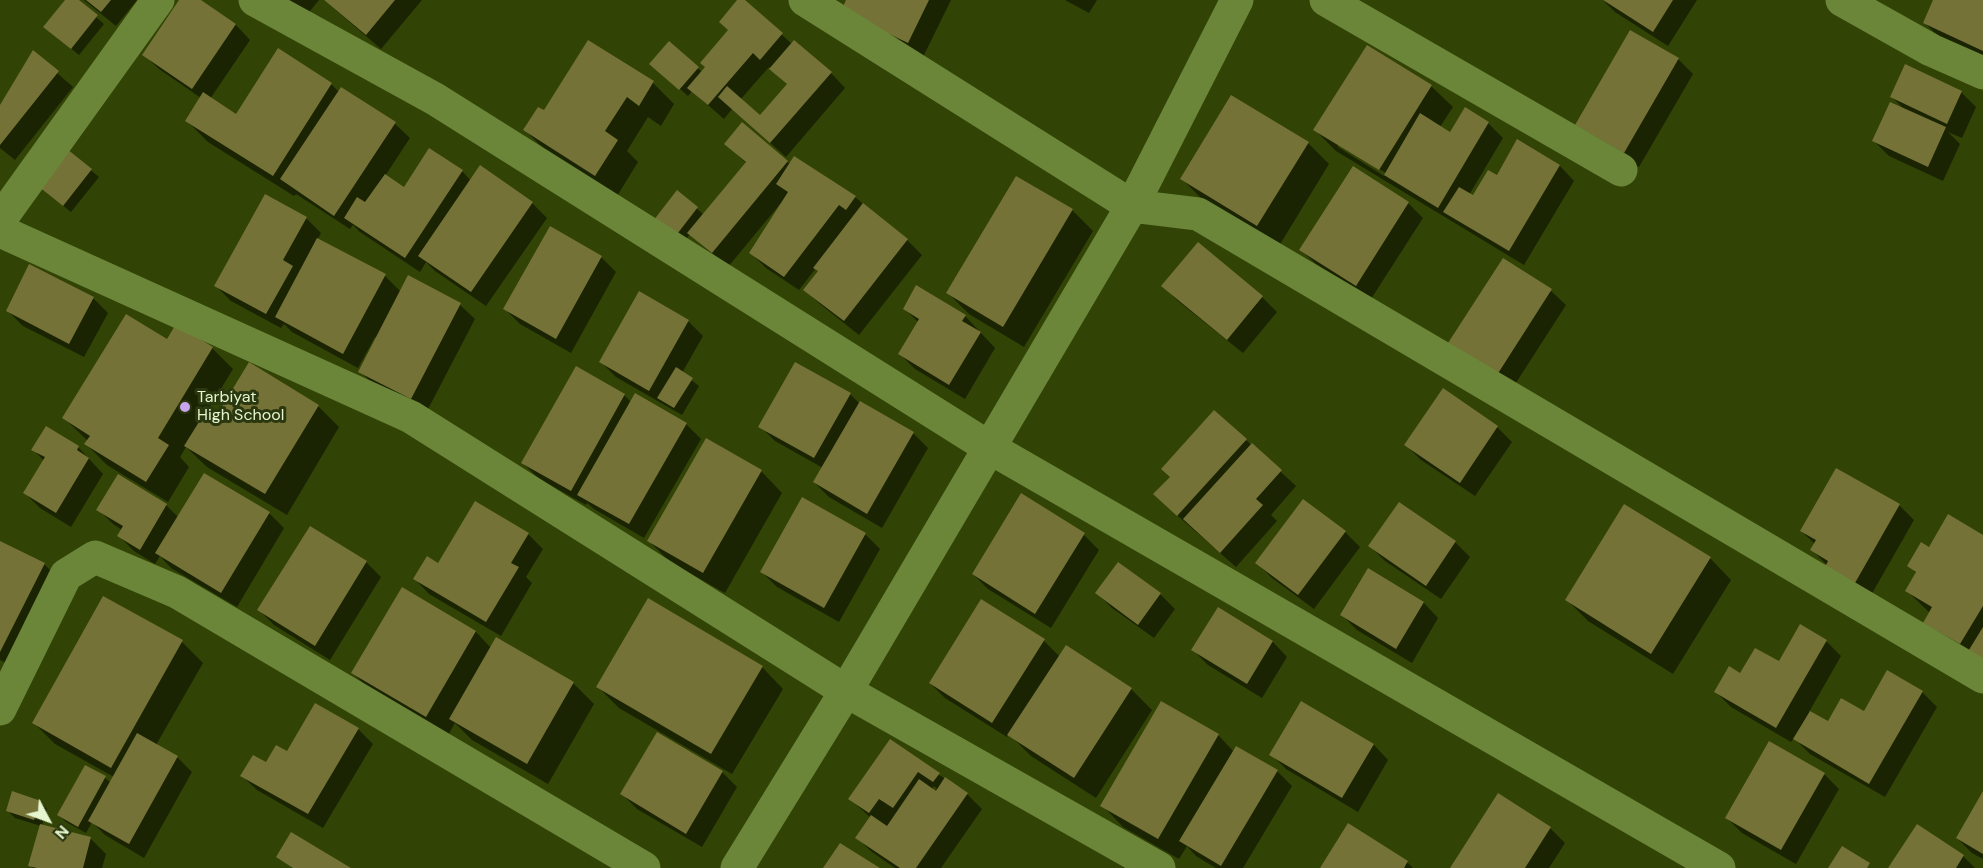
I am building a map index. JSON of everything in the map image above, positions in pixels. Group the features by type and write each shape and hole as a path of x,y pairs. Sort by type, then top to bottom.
{"street":[{"path":"0,220 158,0"},
{"path":"255,0 435,99 990,448 1719,868"},
{"path":"805,0 1132,206 1198,214 1983,677"},
{"path":"737,868 846,691 1132,206 1238,0"},
{"path":"1326,0 1621,170"},
{"path":"1842,0 1931,50 1983,74"},
{"path":"0,231 411,417 846,691 1159,868"},
{"path":"0,710 66,575 95,557 177,592 644,868"}],"building":[{"path":"65,0 79,0 98,15 71,49 43,27"},
{"path":"86,0 111,0 101,12"},
{"path":"179,0 201,0 236,24 192,89 142,55"},
{"path":"324,0 395,0 366,35"},
{"path":"737,0 745,0 783,33 760,60 753,53 708,105 687,88 705,67 700,63 728,30 719,22"},
{"path":"846,0 929,0 908,43 841,11"},
{"path":"1603,0 1673,0 1653,32"},
{"path":"1933,0 1983,0 1983,51 1923,23"},
{"path":"1630,30 1679,58 1624,153 1575,125"},
{"path":"588,40 654,81 639,106 627,97 605,131 618,140 595,176 523,130 538,107 544,110"},
{"path":"794,40 832,72 770,143 718,97 727,86 760,115 787,84 769,69"},
{"path":"669,41 699,67 679,90 649,64"},
{"path":"1367,45 1432,85 1379,170 1313,130"},
{"path":"278,48 332,83 273,176 185,121 203,92 236,114"},
{"path":"33,50 59,71 0,145 0,105"},
{"path":"1905,64 1962,91 1947,124 1890,97"},
{"path":"341,87 396,122 334,216 280,179"},
{"path":"1231,95 1309,142 1257,226 1180,179"},
{"path":"1890,102 1946,127 1928,167 1872,141"},
{"path":"1465,107 1489,122 1438,208 1384,175 1420,113 1450,132"},
{"path":"742,122 788,161 712,253 687,233 746,162 724,144"},
{"path":"1517,139 1560,165 1509,251 1443,212 1459,187 1473,195 1488,170 1497,175"},
{"path":"429,148 463,170 405,258 344,218 357,197 365,202 385,174 404,187"},
{"path":"67,149 92,169 63,206 38,186"},
{"path":"794,156 856,196 846,210 839,205 784,277 749,253 788,192 776,184"},
{"path":"480,165 533,202 471,292 418,256"},
{"path":"1353,166 1409,202 1356,286 1299,250"},
{"path":"1016,176 1073,209 1003,327 946,293"},
{"path":"677,190 698,207 671,242 650,225"},
{"path":"265,194 307,217 283,260 293,266 266,314 214,286"},
{"path":"863,203 908,239 844,321 803,290 818,271 813,268"},
{"path":"550,226 602,256 556,339 503,309"},
{"path":"317,238 386,274 343,354 275,317"},
{"path":"1198,242 1263,296 1227,340 1161,286"},
{"path":"1503,258 1552,289 1497,375 1448,343"},
{"path":"29,264 94,297 69,344 6,311"},
{"path":"408,275 461,303 411,399 358,372"},
{"path":"916,285 966,315 962,321 981,332 949,385 898,354 919,319 903,309"},
{"path":"639,291 689,320 649,391 599,362"},
{"path":"126,314 167,339 176,324 213,347 158,438 169,445 146,482 84,444 90,436 62,418"},
{"path":"249,362 319,405 265,494 184,446 202,417 212,423"},
{"path":"795,362 851,393 814,458 758,427"},
{"path":"576,366 625,394 571,491 521,463"},
{"path":"676,367 693,378 674,408 657,398"},
{"path":"1443,388 1498,426 1460,483 1404,445"},
{"path":"635,393 687,423 629,524 577,495"},
{"path":"860,401 914,432 867,514 813,482"},
{"path":"1214,410 1247,439 1177,516 1153,494 1170,477 1161,469"},
{"path":"46,426 79,446 77,450 89,458 56,513 23,493 45,457 31,450"},
{"path":"706,438 762,470 703,573 647,541"},
{"path":"1252,443 1282,470 1256,499 1263,505 1220,553 1183,519"},
{"path":"1836,468 1900,504 1851,590 1822,573 1828,561 1810,550 1816,540 1800,531"},
{"path":"204,473 270,512 221,593 155,553"},
{"path":"118,474 167,504 140,550 117,536 123,526 96,510"},
{"path":"1021,493 1085,533 1035,614 972,574"},
{"path":"802,497 866,533 824,608 760,572"},
{"path":"1303,499 1346,531 1298,595 1255,563"},
{"path":"475,501 529,533 511,563 519,567 486,622 413,579 427,556 438,563"},
{"path":"1399,502 1456,541 1426,586 1368,546"},
{"path":"1624,504 1711,557 1651,654 1565,600"},
{"path":"1948,514 1983,535 1983,606 1960,644 1923,623 1932,607 1905,591 1916,572 1907,566 1921,542 1929,547"},
{"path":"310,526 367,561 315,646 257,610"},
{"path":"0,541 45,563 0,652"},
{"path":"1118,562 1161,593 1138,625 1095,593"},
{"path":"1368,568 1424,602 1396,649 1340,615"},
{"path":"402,587 476,631 426,717 351,673"},
{"path":"103,596 183,640 111,768 32,723"},
{"path":"648,598 763,666 711,754 596,687"},
{"path":"981,599 1045,639 992,723 929,683"},
{"path":"1218,607 1273,641 1247,684 1191,650"},
{"path":"1800,624 1827,640 1776,728 1714,692 1729,666 1740,673 1755,648 1779,661"},
{"path":"1983,627 1983,670 1964,658"},
{"path":"496,637 574,682 527,764 449,719"},
{"path":"1066,645 1132,688 1074,778 1007,735"},
{"path":"1887,670 1923,691 1869,784 1793,739 1810,711 1828,721 1841,698 1864,711"},
{"path":"1161,701 1219,734 1158,839 1100,806"},
{"path":"1301,701 1374,744 1342,798 1269,755"},
{"path":"315,703 359,728 308,814 240,776 253,755 266,762 276,745 287,751"},
{"path":"657,732 723,771 686,834 620,794"},
{"path":"137,733 178,756 129,844 88,821"},
{"path":"890,739 940,773 933,782 918,772 893,808 879,799 869,813 848,799"},
{"path":"1769,741 1825,773 1781,850 1725,818"},
{"path":"1236,746 1278,770 1221,866 1179,841"},
{"path":"85,765 106,776 78,827 57,815"},
{"path":"945,777 968,793 916,868 900,868 855,838 871,815 887,826 919,779 936,791"},
{"path":"12,791 41,801 34,820 6,811"},
{"path":"1983,791 1983,854 1956,838"},
{"path":"1498,793 1551,827 1525,868 1450,868"},
{"path":"1348,823 1408,861 1404,868 1320,868"},
{"path":"40,824 91,837 83,868 28,866"},
{"path":"1917,824 1964,855 1956,868 1888,868"},
{"path":"291,832 351,868 293,868 276,857"},
{"path":"840,843 880,868 823,868"},
{"path":"1842,846 1870,863 1867,868 1828,868"}],"place":[{"name":"Tarbiyat High School","path":"185,407"}]}
